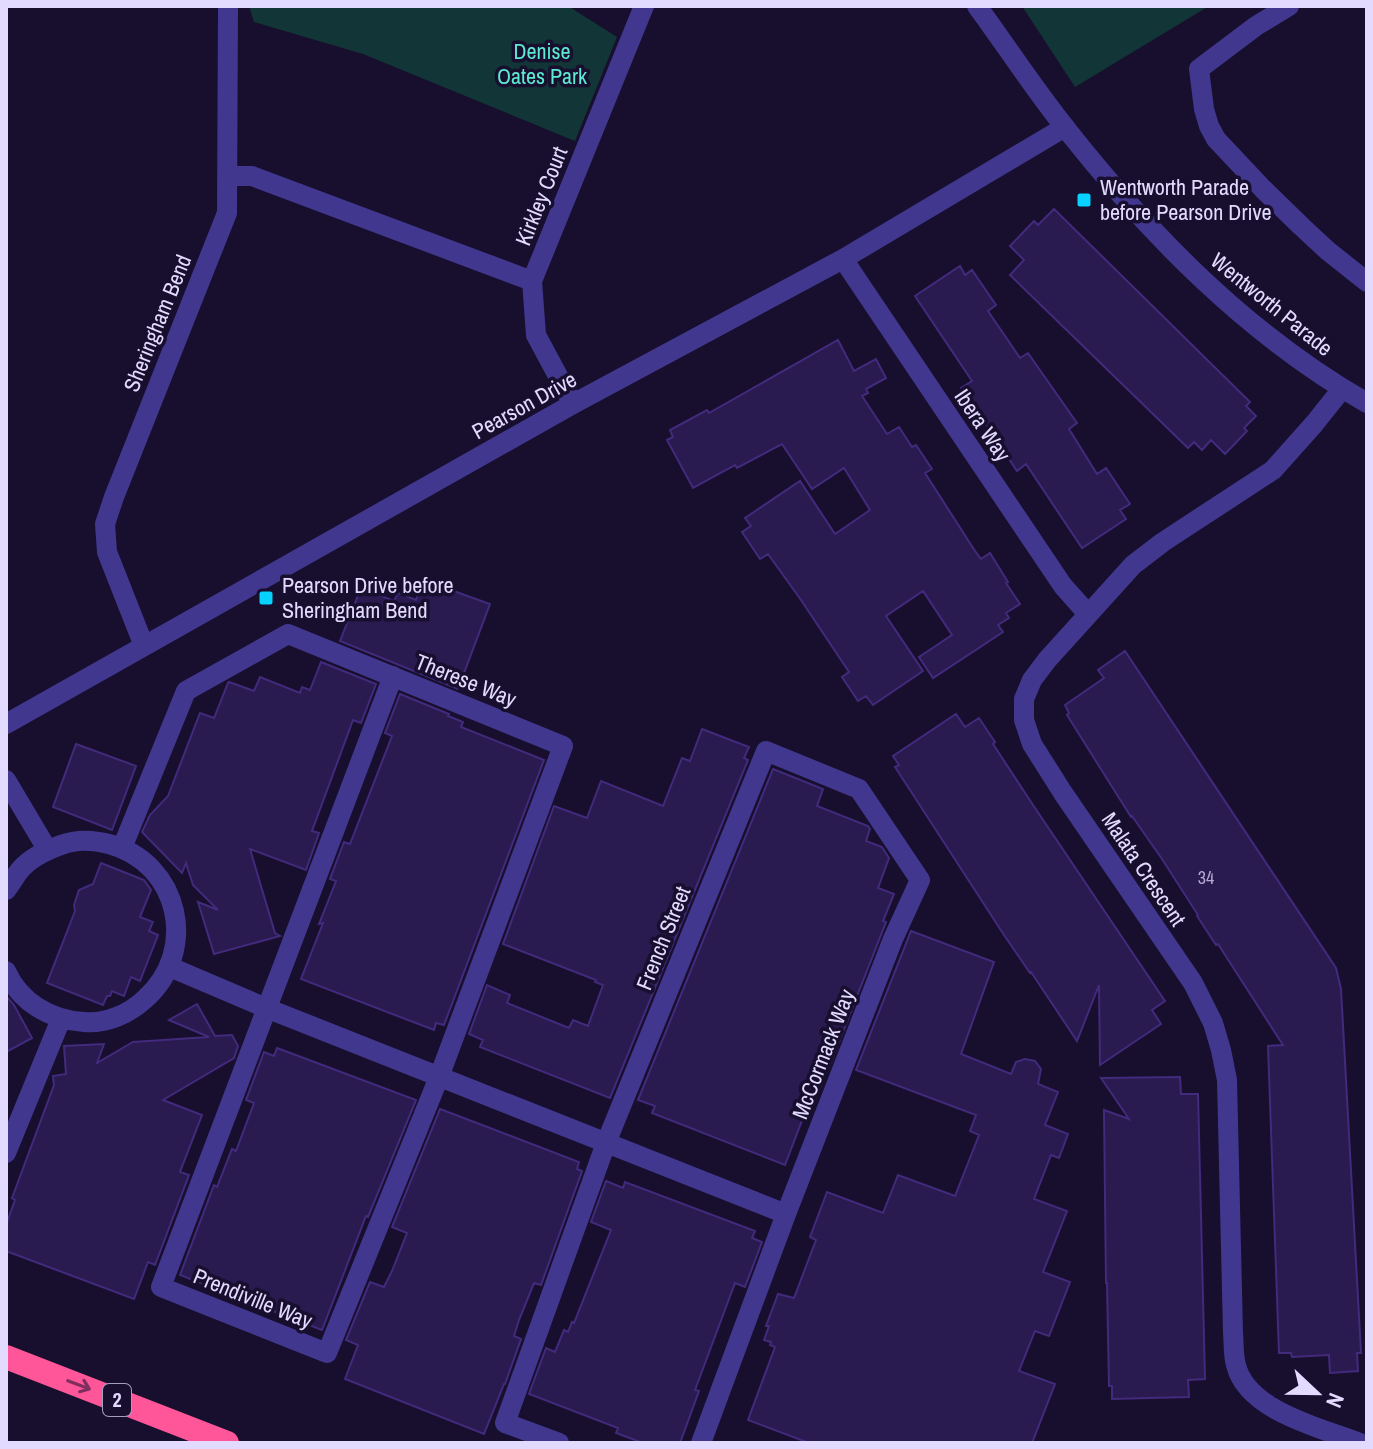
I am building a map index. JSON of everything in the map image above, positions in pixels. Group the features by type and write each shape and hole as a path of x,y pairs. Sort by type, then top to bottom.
{"highway":[{"name":"2","path":"6,1357 227,1443"}],"street":[{"name":"Sheringham Bend","path":"144,646 107,552 105,524 227,213 228,6"},
{"name":"Kirkley Court","path":"573,404 536,335 532,281 644,6"},
{"name":"Wentworth Parade","path":"977,6 1065,127 1134,210 1200,278 1277,343 1367,403"},
{"path":"1289,6 1256,26 1199,69 1204,109 1216,139 1263,189 1328,251 1367,282"},
{"name":"Pearson Drive","path":"6,724 573,404 843,259 1065,127"},
{"path":"227,176 252,176 532,281"},
{"name":"Ibera Way","path":"843,259 1063,586 1088,614"},
{"name":"Malata Crescent","path":"1342,389 1273,470 1133,565 1032,680 1024,699 1024,720 1032,744 1193,983 1213,1023 1227,1080 1233,1333 1236,1365 1242,1381 1267,1406 1360,1443"},
{"name":"Therese Way","path":"122,848 186,691 288,634 563,746 439,1077"},
{"path":"266,1008 393,676"},
{"name":"French Street","path":"606,1143 766,751"},
{"name":"McCormack Way","path":"701,1443 786,1214 893,939 920,880 859,789 766,751"},
{"path":"6,780 47,849"},
{"path":"6,890 22,868 47,849 71,841 98,841 122,848 147,863 165,885 175,911 177,939 170,967 156,990 136,1007 113,1019 87,1023 61,1019 33,1005 11,983 6,971"},
{"path":"170,967 786,1214"},
{"name":"Prendiville Way","path":"266,1008 161,1287 327,1353 439,1077"},
{"path":"6,1153 61,1019"},
{"path":"559,1443 505,1423 606,1143"}],"green space":[{"name":"Denise Oates Park","path":"249,6 568,6 617,37 575,141 363,54 254,22"},
{"path":"1022,6 1209,6 1075,87"}],"building":[{"path":"1054,209 1250,402 1246,406 1256,416 1244,428 1247,431 1225,454 1211,440 1202,450 1194,442 1188,448 1010,275 1024,260 1010,246 1034,221 1038,225"},
{"path":"960,266 965,275 972,270 996,305 988,311 1020,358 1028,353 1077,423 1069,429 1097,474 1106,468 1130,504 1120,510 1126,519 1082,548 1026,464 1017,471 961,388 972,381 915,296"},
{"path":"838,340 854,371 876,359 886,378 866,389 868,393 862,396 887,434 899,427 912,447 916,445 932,469 925,473 975,551 981,559 990,553 1020,604 1006,613 1009,618 998,625 1003,632 933,678 919,657 952,635 923,591 886,616 923,671 873,705 866,696 858,701 842,677 849,672 801,600 768,554 760,559 742,532 751,526 745,518 800,481 835,534 870,510 844,468 812,489 782,444 693,488 667,440 673,437 670,430 707,410 709,413"},
{"path":"423,580 490,604 458,689 340,641 361,588 394,601 398,593 416,600"},
{"path":"1125,651 1336,968 1341,989 1361,1353 1357,1353 1358,1371 1330,1373 1329,1355 1292,1357 1291,1353 1279,1353 1268,1046 1283,1045 1067,715 1065,705 1104,678 1098,670"},
{"path":"321,662 376,684 361,723 353,720 312,831 319,833 306,870 250,849 275,933 280,936 214,954 198,902 218,910 193,885 186,863 182,873 142,832 150,815 168,796 200,713 214,718 229,682 254,691 260,677 300,693 302,687 310,690"},
{"path":"400,694 449,714 463,722 461,727 544,760 444,1025 436,1023 434,1030 301,979 336,881 330,879 344,842 350,844 392,736 385,733"},
{"path":"956,714 965,727 979,718 1033,805 1165,1001 1152,1010 1161,1024 1100,1065 1099,985 1077,1041 895,767 899,765 893,756"},
{"path":"702,729 749,747 744,758 748,760 610,1098 480,1047 483,1040 469,1034 487,985 510,995 507,1003 569,1028 573,1020 588,1026 603,985 503,944 554,806 587,818 601,781 663,806 682,758 690,761"},
{"path":"76,744 136,766 112,830 53,807"},
{"path":"773,769 823,789 817,806 868,826 866,841 882,847 889,858 878,888 894,894 832,1060 812,1106 808,1105 785,1165 652,1113 655,1106 638,1100"},
{"path":"101,863 144,880 151,890 140,917 153,922 149,931 158,935 140,981 131,977 124,996 112,991 103,1005 47,983 75,911 79,890 93,884"},
{"path":"911,931 994,962 961,1054 1011,1074 1016,1062 1025,1059 1035,1061 1041,1069 1038,1084 1058,1092 1045,1125 1068,1134 1059,1158 1051,1155 1034,1199 1067,1211 1043,1272 1070,1282 1049,1336 1035,1331 1019,1371 1055,1384 1032,1443 809,1443 748,1420 775,1347 764,1340 769,1326 766,1326 778,1294 794,1298 816,1240 810,1237 827,1192 883,1213 898,1175 955,1196 979,1135 970,1131 976,1115 856,1070"},
{"path":"6,996 32,1038 6,1052"},
{"path":"197,1004 215,1036 232,1035 238,1046 234,1058 163,1100 202,1115 180,1172 189,1175 155,1265 148,1262 134,1299 6,1251 6,1225 15,1200 12,1198 54,1085 53,1076 66,1074 64,1046 104,1044 97,1063 133,1042 209,1037 169,1020"},
{"path":"277,1048 416,1100 322,1330 180,1275 214,1185 217,1187 232,1149 236,1151 254,1103 246,1100 264,1052 274,1056"},
{"path":"1180,1077 1181,1094 1198,1094 1205,1379 1188,1380 1189,1397 1112,1399 1106,1283 1104,1110 1129,1119 1101,1078"},
{"path":"440,1109 579,1162 577,1169 582,1171 541,1285 534,1283 519,1320 514,1336 521,1339 484,1434 345,1379 358,1345 346,1340 370,1282 384,1287 392,1271 407,1233 392,1227"},
{"path":"606,1181 623,1188 625,1182 755,1231 752,1238 762,1242 745,1287 735,1283 695,1390 699,1391 680,1443 643,1443 616,1433 618,1428 529,1394 546,1348 555,1352 564,1330 568,1332 574,1323 611,1230 591,1222"}],"place":[{"name":"Wentworth Parade before Pearson Drive","path":"1084,200"},
{"name":"Pearson Drive before Sheringham Bend","path":"266,598"}]}
